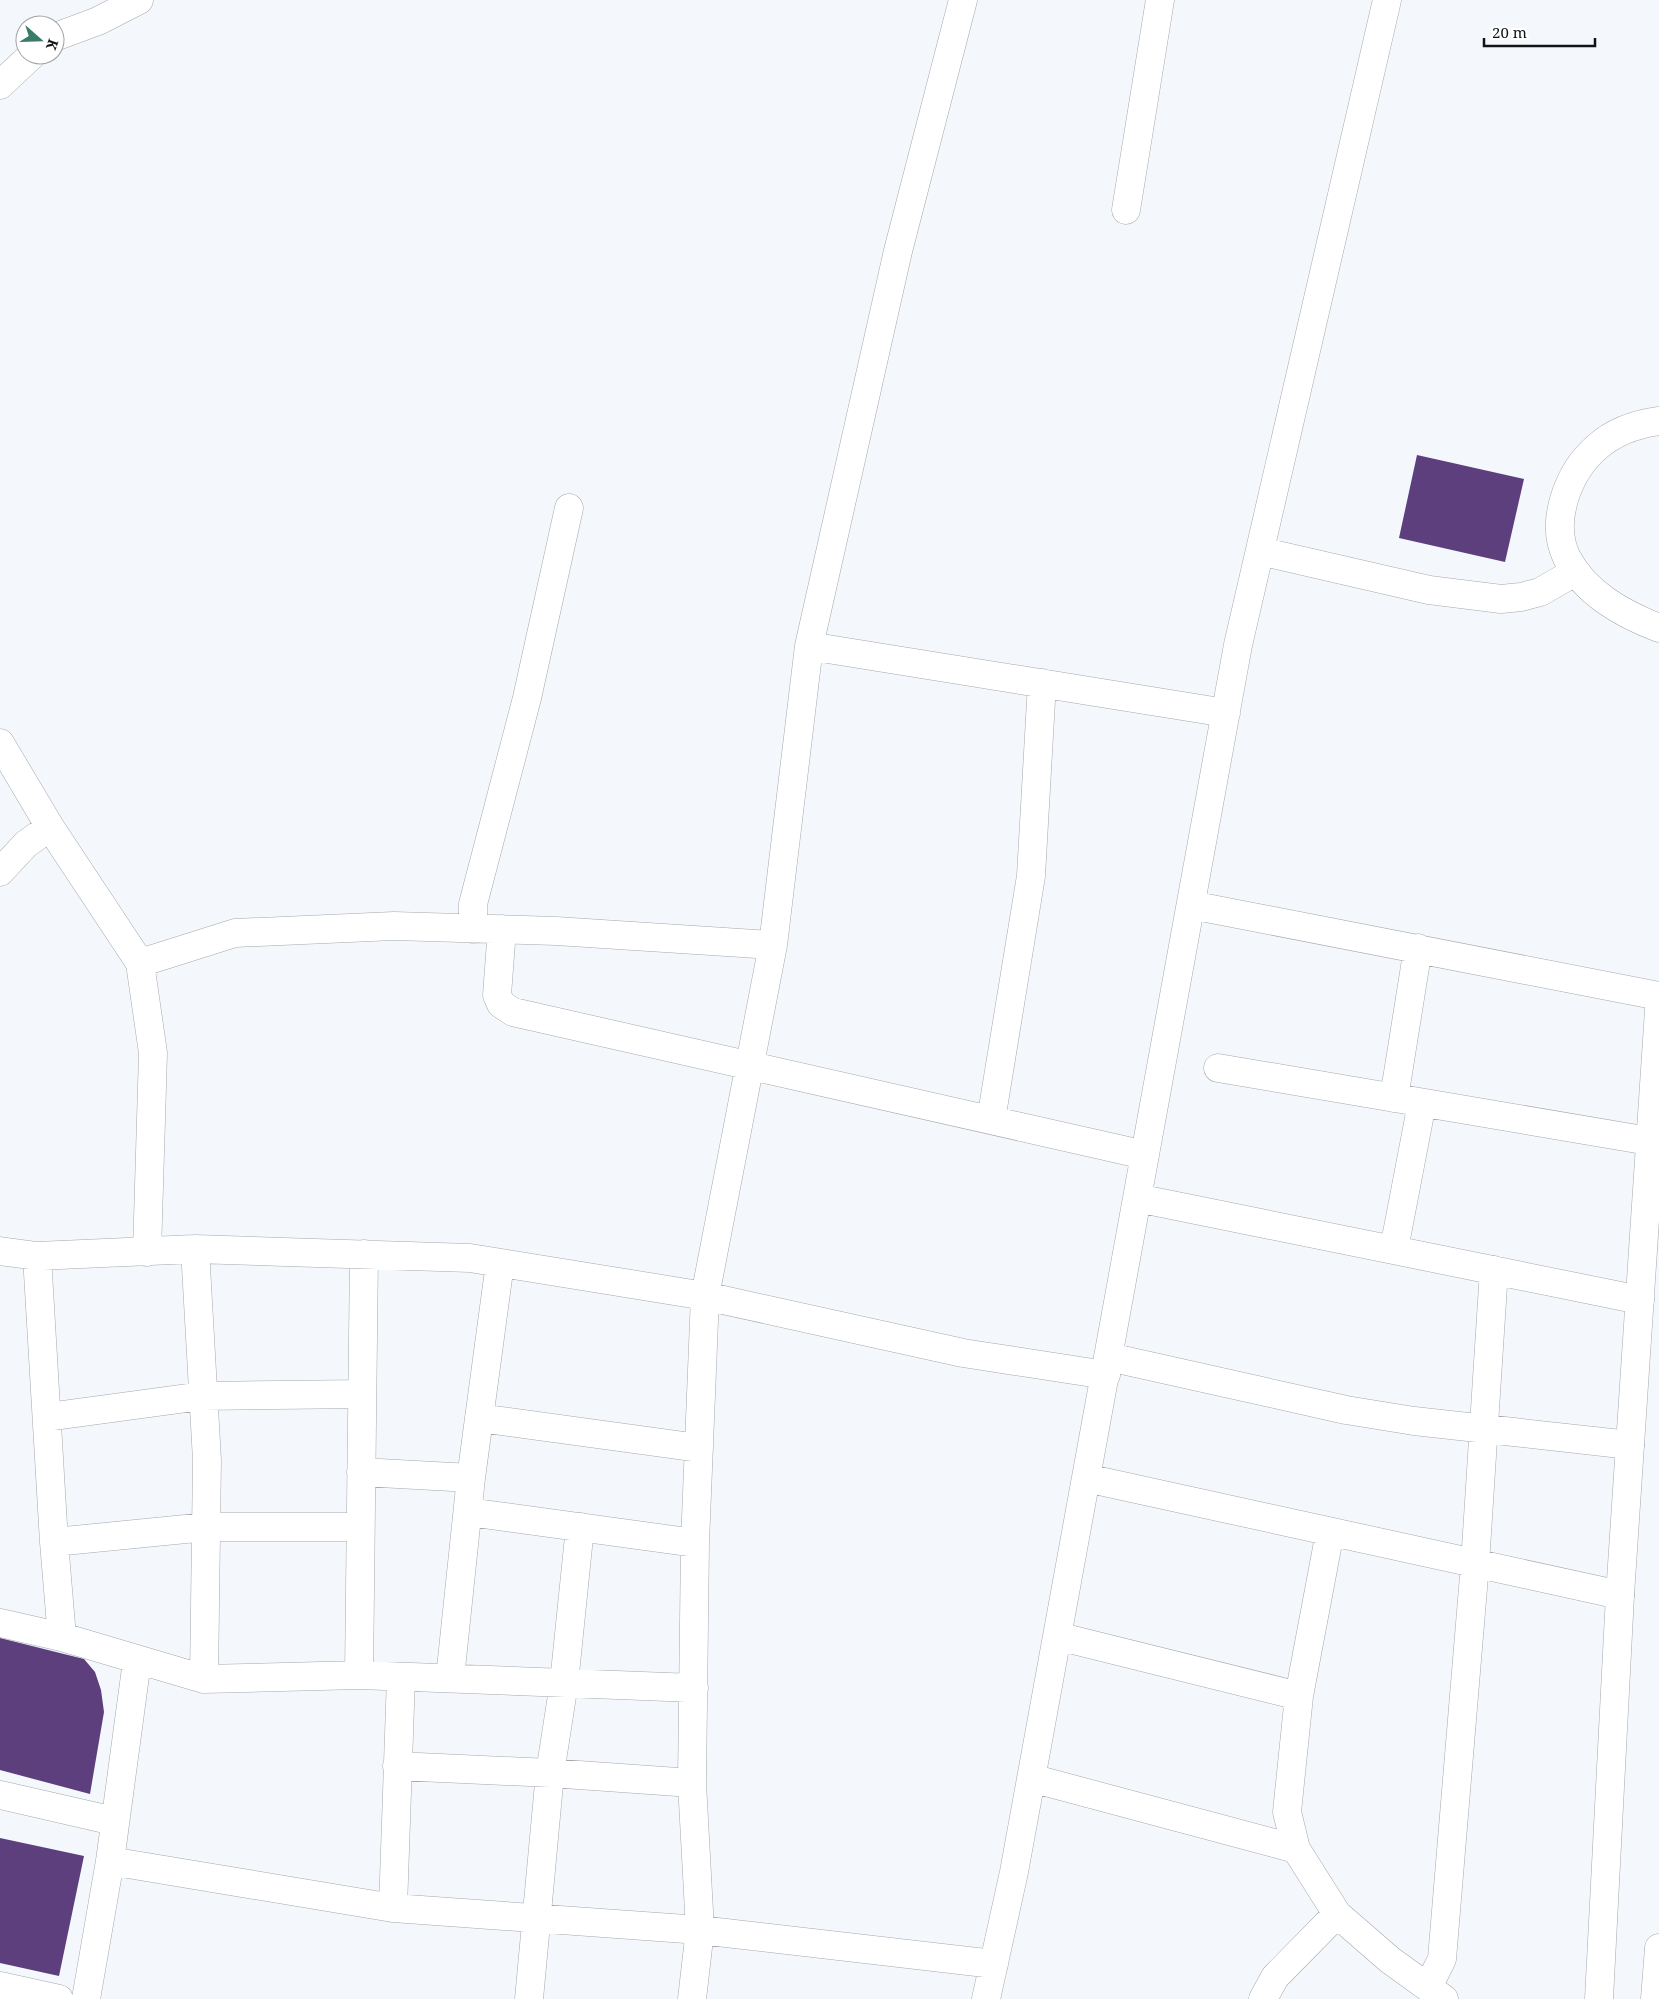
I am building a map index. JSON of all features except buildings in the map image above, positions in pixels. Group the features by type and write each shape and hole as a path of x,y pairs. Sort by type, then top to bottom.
{"street":[{"path":"65,33 98,21 139,0"},
{"path":"692,1999 700,1930 692,1784 695,1543 705,1296 773,944 809,646 898,251 963,0"},
{"path":"1126,210 1160,0"},
{"path":"986,1999 1014,1872 1238,645 1387,0"},
{"path":"0,85 21,65"},
{"path":"1659,421 1640,424 1617,433 1597,447 1576,474 1563,506 1560,523 1561,540 1566,556 1575,572 1604,599 1640,621 1659,628"},
{"path":"473,929 473,904 527,698 570,508"},
{"path":"1260,550 1429,590 1501,599 1521,598 1540,592 1559,583 1575,572"},
{"path":"809,646 1226,713"},
{"path":"991,1120 1031,876 1042,683"},
{"path":"0,743 50,827 140,964 153,1053 147,1252"},
{"path":"0,872 26,844 50,827"},
{"path":"1191,905 1659,996"},
{"path":"140,964 235,933 394,926 502,929 773,944"},
{"path":"502,929 498,995 501,1004 513,1012 750,1064 1145,1155"},
{"path":"1394,1098 1418,948"},
{"path":"1599,1999 1620,1596 1659,1010"},
{"path":"1218,1068 1649,1141"},
{"path":"1394,1249 1422,1103"},
{"path":"1138,1198 1640,1300"},
{"path":"195,1249 207,1460 204,1679"},
{"path":"0,1251 37,1256 195,1249 470,1258 705,1296 963,1353 1107,1366 1414,1421 1630,1446"},
{"path":"358,1675 364,1254"},
{"path":"37,1256 54,1542 62,1637"},
{"path":"450,1678 471,1478 500,1263"},
{"path":"1330,1532 1299,1696 1287,1812 1296,1849 1337,1914 1390,1960 1436,1993 1442,1959 1475,1564 1494,1270"},
{"path":"47,1417 202,1396 362,1394"},
{"path":"479,1418 699,1448"},
{"path":"361,1472 471,1478"},
{"path":"1086,1478 1620,1596"},
{"path":"468,1512 695,1543"},
{"path":"54,1542 206,1527 360,1527"},
{"path":"529,1999 550,1773 564,1683 580,1527"},
{"path":"0,1623 62,1637 204,1679 358,1675 694,1688"},
{"path":"1057,1636 1299,1696"},
{"path":"86,1999 110,1861 114,1821 138,1660"},
{"path":"393,1908 401,1676"},
{"path":"397,1766 550,1773 692,1784"},
{"path":"1030,1778 1296,1849"},
{"path":"0,1796 114,1821"},
{"path":"110,1861 393,1908 700,1930 994,1964"},
{"path":"1263,1999 1275,1977 1337,1914"},
{"path":"1655,1999 1659,1948"},
{"path":"0,1986 58,1999"}]}
